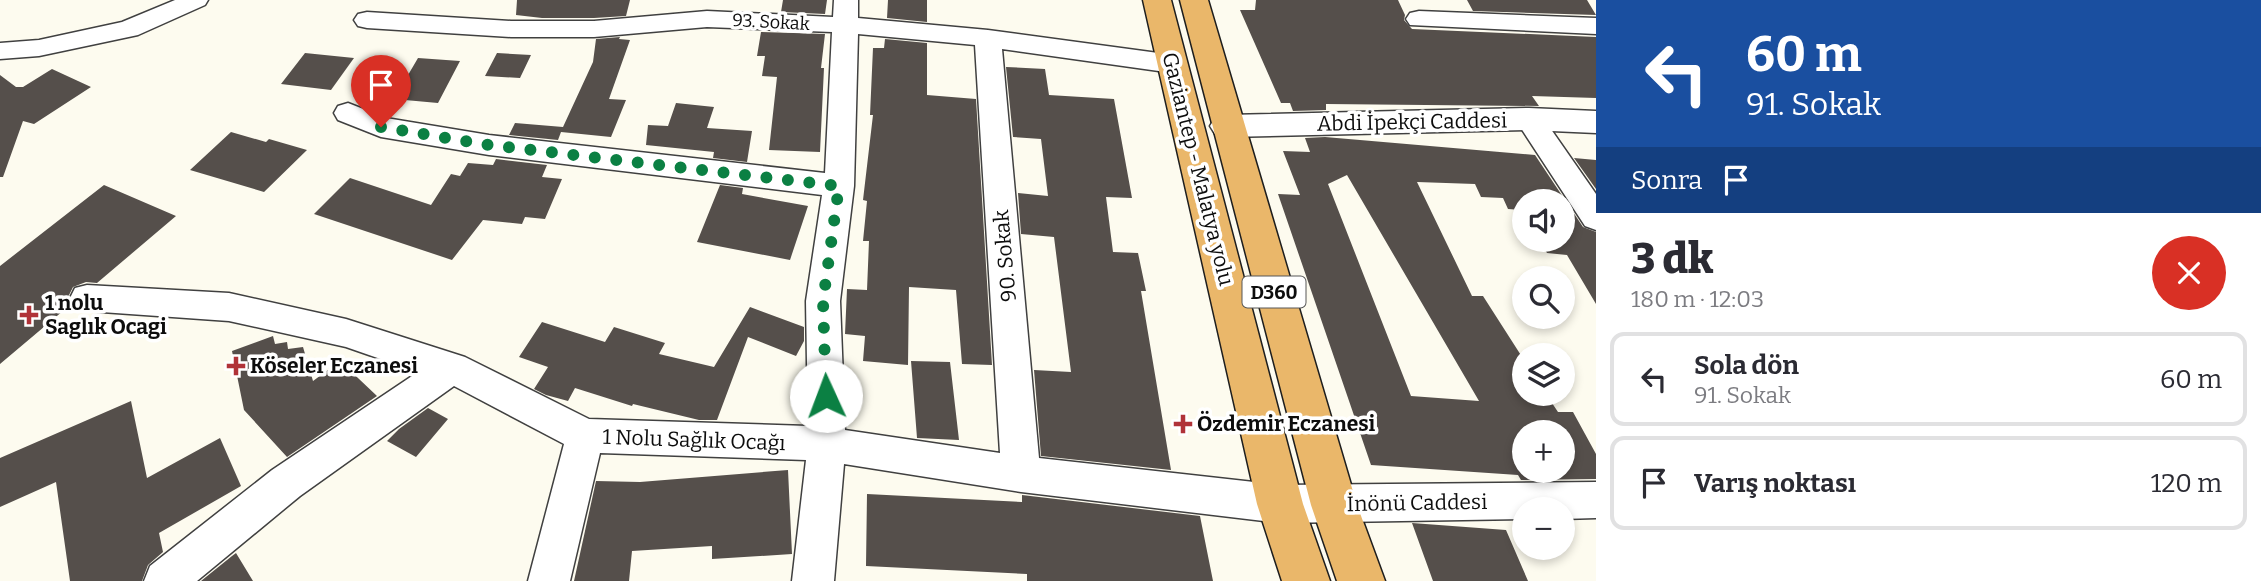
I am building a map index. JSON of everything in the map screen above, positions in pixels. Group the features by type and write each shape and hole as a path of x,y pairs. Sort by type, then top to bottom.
{"highway":[{"name":"Gaziantep - Malatya yolu","path":"1157,0 1280,504 1306,581"},
{"name":"Gaziantep - Malatya yolu","path":"1194,0 1334,505 1361,581"}],"street":[{"path":"0,51 39,48 129,29 196,0"},
{"path":"813,581 827,444 823,301 839,186 845,13"},
{"name":"93. Sokak","path":"367,20 511,29 594,29 707,19 845,13 988,38 1172,64"},
{"path":"1419,19 1596,26"},
{"name":"90. Sokak","path":"988,38 1021,474"},
{"path":"348,113 381,127 489,145 839,186"},
{"path":"1529,119 1596,219"},
{"name":"Abdi İpekçi Caddesi","path":"1227,126 1529,119 1596,122"},
{"name":"1 Nolu Sağlık Ocağı","path":"87,298 229,307 346,332 452,368 585,436 827,444 1021,474 1280,504"},
{"path":"165,581 286,483 452,368"},
{"path":"549,581 585,436"},
{"name":"İnönü Caddesi","path":"1280,504 1596,500"}],"building":[{"path":"517,0 630,0 626,16 542,18 516,15"},
{"path":"783,0 827,0 825,14 781,12"},
{"path":"888,0 927,0 927,22 887,18"},
{"path":"1256,0 1398,0 1405,15 1404,20 1412,29 1596,37 1596,98 1532,96 1539,106 1326,104 1326,110 1293,111 1290,103 1281,103 1240,10 1255,10"},
{"path":"1467,0 1587,0 1596,15 1473,11"},
{"path":"761,32 825,34 821,68 824,68 820,152 769,150 777,77 762,76 765,56 757,56"},
{"path":"620,37 619,39 630,40 609,99 626,100 611,137 561,132 558,140 509,135 515,123 563,127 593,62 596,39"},
{"path":"885,39 927,43 927,95 976,99 992,365 962,364 956,290 909,287 908,365 863,361 865,336 845,334 847,289 867,290 869,241 863,241 867,201 863,200 873,115 870,115 873,48 884,48"},
{"path":"305,53 354,58 331,90 281,84"},
{"path":"497,53 531,55 520,78 485,76"},
{"path":"418,58 460,61 438,103 394,99"},
{"path":"1006,67 1045,69 1049,95 1114,99 1132,198 1106,197 1113,252 1138,253 1146,291 1141,291 1171,470 1041,456 1034,370 1071,372 1054,237 1021,234 1018,193 1048,196 1041,139 1013,137"},
{"path":"52,69 91,87 34,124 23,121 3,177 0,177 0,75 16,87 23,87"},
{"path":"676,103 714,107 707,128 752,131 747,162 713,158 714,152 646,145 648,125 668,126"},
{"path":"231,132 307,150 264,192 190,170"},
{"path":"1325,137 1535,155 1558,189 1512,189 1512,209 1508,209 1503,198 1481,197 1475,184 1417,182 1472,296 1483,296 1513,343 1512,406 1554,406 1558,412 1573,412 1596,454 1596,479 1575,479 1575,420 1512,420 1512,475 1371,465 1278,194 1300,195 1283,151 1310,152 1305,138","holes":["1347,175 1479,401 1411,396 1328,184"]},
{"path":"1574,158 1596,160 1596,189"},
{"path":"496,159 547,165 542,177 562,179 545,219 525,217 522,224 483,220 452,260 314,214 350,178 431,205 451,174 460,176 468,163 493,165"},
{"name":"1 nolu Saglık Ocagi","path":"104,185 176,216 97,283 86,282 73,287 68,297 70,305 0,364 0,266"},
{"path":"720,185 743,188 742,194 808,206 790,260 697,242"},
{"path":"1575,215 1583,227 1596,232 1596,304 1567,255 1547,253 1575,252"},
{"path":"750,307 804,327 804,341 796,356 748,337 717,420 699,420 633,404 632,406 575,388 568,401 546,395 534,389 548,367 519,357 542,322 605,342 614,327 665,343 659,354 714,367"},
{"path":"273,336 275,344 287,342 288,349 303,347 313,381 340,361 377,396 287,457 244,410 232,351"},
{"path":"911,361 950,362 959,440 917,438"},
{"path":"131,401 147,478 220,438 241,486 159,533 163,552 148,565 142,581 70,581 56,482 0,507 0,458"},
{"path":"428,408 448,419 416,457 387,441 399,429"},
{"path":"788,470 792,554 712,559 712,546 632,551 629,581 574,581 596,481 640,482"},
{"path":"867,494 1022,502 1022,495 1200,516 1213,581 1027,581 1027,574 866,566"},
{"path":"1412,523 1506,530 1512,544 1512,560 1519,560 1528,581 1433,581"},
{"path":"236,553 253,581 201,581 232,556"}],"place":[{"name":"1 nolu Saglık Ocagi","path":"29,315"},
{"name":"Köseler Eczanesi","path":"236,366"},
{"name":"Özdemir Eczanesi","path":"1183,424"}],"route":[{"path":"381,127 489,145 839,186 823,301 826,396"}]}
